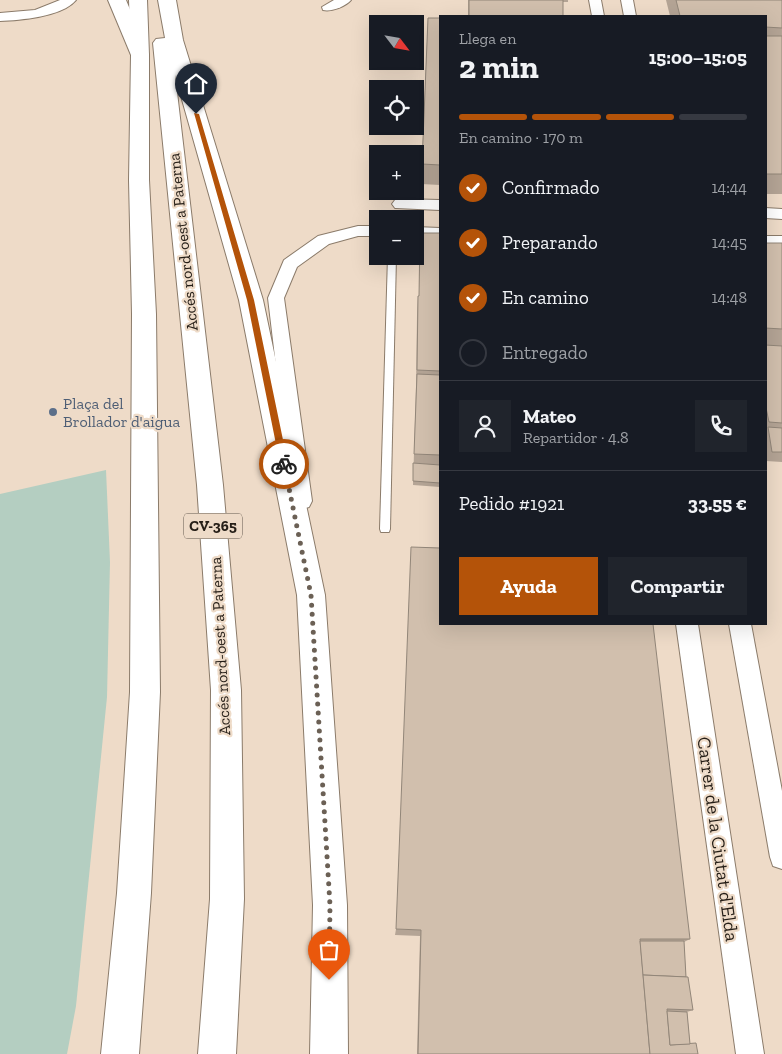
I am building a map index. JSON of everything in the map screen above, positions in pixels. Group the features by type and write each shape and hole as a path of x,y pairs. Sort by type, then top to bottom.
{"main road":[{"path":"117,0 140,55"},
{"path":"120,1054 134,893 145,692 143,508 144,314 138,0"},
{"name":"Accés nord-oest a Paterna","path":"156,0 210,485 226,690 227,899 217,1054"},
{"path":"167,0 174,40 251,300 311,595 330,905 329,1054"}],"street":[{"path":"0,17 22,17 41,14 70,0"},
{"path":"328,7 345,0"},
{"path":"595,0 598,15"},
{"path":"627,0 630,15"},
{"path":"400,204 439,205"},
{"path":"767,213 782,214"},
{"path":"311,595 299,466 276,298 290,264 324,240 358,231 369,231"},
{"path":"424,232 439,232"},
{"path":"767,241 782,241"},
{"name":"Carrer de la Ciutat d'Elda","path":"687,625 750,1054"},
{"path":"740,625 782,856"}],"lane":[{"path":"385,529 392,265"}],"green space":[{"path":"106,470 110,562 107,697 76,1006 67,1054 0,1054 0,494"}],"building":[{"path":"469,0 563,0 563,15 469,15"},
{"path":"676,0 782,0 782,28 767,27 767,15 680,15"},
{"path":"428,18 439,18 439,165 424,164 423,145"},
{"path":"767,36 782,36 782,174 767,174"},
{"path":"424,233 439,233 439,371 417,370 419,265 424,265"},
{"path":"767,243 782,243 782,329 767,328"},
{"path":"767,345 782,346 782,423 769,422 767,412"},
{"path":"417,374 439,375 439,455 414,454"},
{"path":"768,427 782,428 782,452 772,452"},
{"path":"413,463 439,465 439,483 413,481"},
{"path":"411,547 439,548 439,625 653,625 690,939 640,939 650,1054 418,1054 421,930 396,929"},
{"path":"640,941 684,941 686,977 643,975"},
{"path":"643,975 688,977 693,1010 667,1009 670,1045 696,1043 698,1054 650,1054"},
{"path":"667,1011 687,1012 690,1044 670,1045"}],"way so far":[{"path":"284,464 311,595 330,905 329,980"}],"place":[{"name":"Plaça del Brollador d'aigua","path":"53,412"}],"route":[{"path":"196,114 251,300 284,464"}]}
